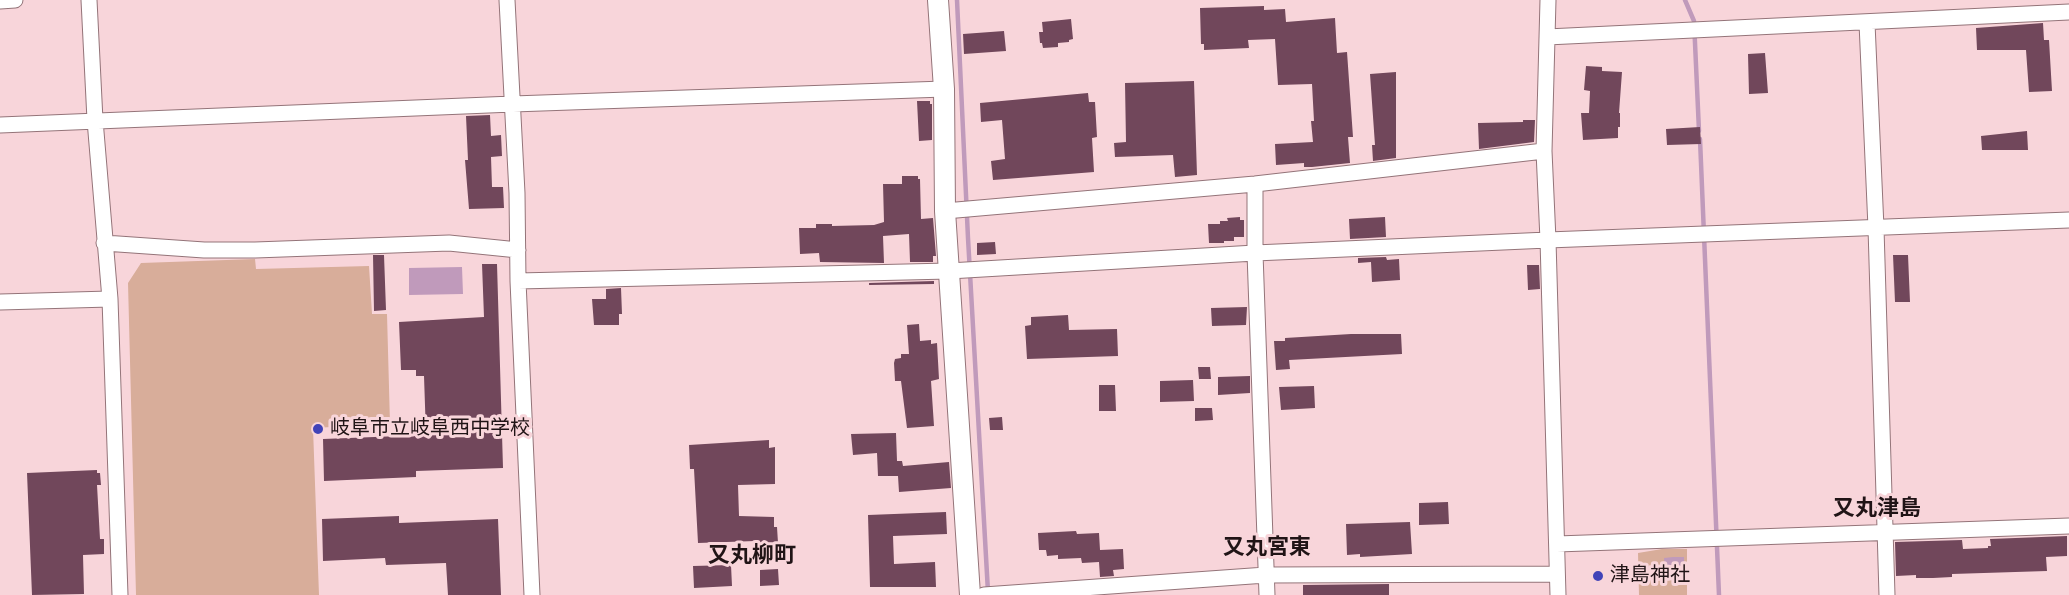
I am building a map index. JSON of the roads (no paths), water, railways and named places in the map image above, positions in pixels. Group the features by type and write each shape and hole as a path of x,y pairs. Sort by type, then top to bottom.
{"street":[{"path":"0,1 15,0"},
{"path":"89,0 95,120 110,299 120,595"},
{"path":"507,0 532,595"},
{"path":"938,0 944,89 945,211 970,595"},
{"path":"1548,0 1544,151 1558,595"},
{"path":"1547,37 2069,12"},
{"path":"1867,23 1876,228 1887,595"},
{"path":"0,125 944,89"},
{"path":"945,211 1255,184 1544,151"},
{"path":"1255,184 1255,253 1267,595"},
{"path":"518,281 949,271 1255,253 2069,220"},
{"path":"104,243 204,250 449,243 518,250"},
{"path":"0,302 110,299"},
{"path":"1557,544 2069,526"},
{"path":"984,595 1266,575 1557,574"}],"waterway":[{"path":"957,0 988,592"},
{"path":"1685,0 1694,21 1699,131"},
{"path":"1700,139 1719,595"}],"place":[{"name":"岐阜市立岐阜西中学校","path":"318,429"},
{"name":"津島神社","path":"1598,576"}],"district":[{"name":"又丸津島","path":"1877,509"},
{"name":"又丸宮東","path":"1267,548"},
{"name":"又丸柳町","path":"752,556"}]}
